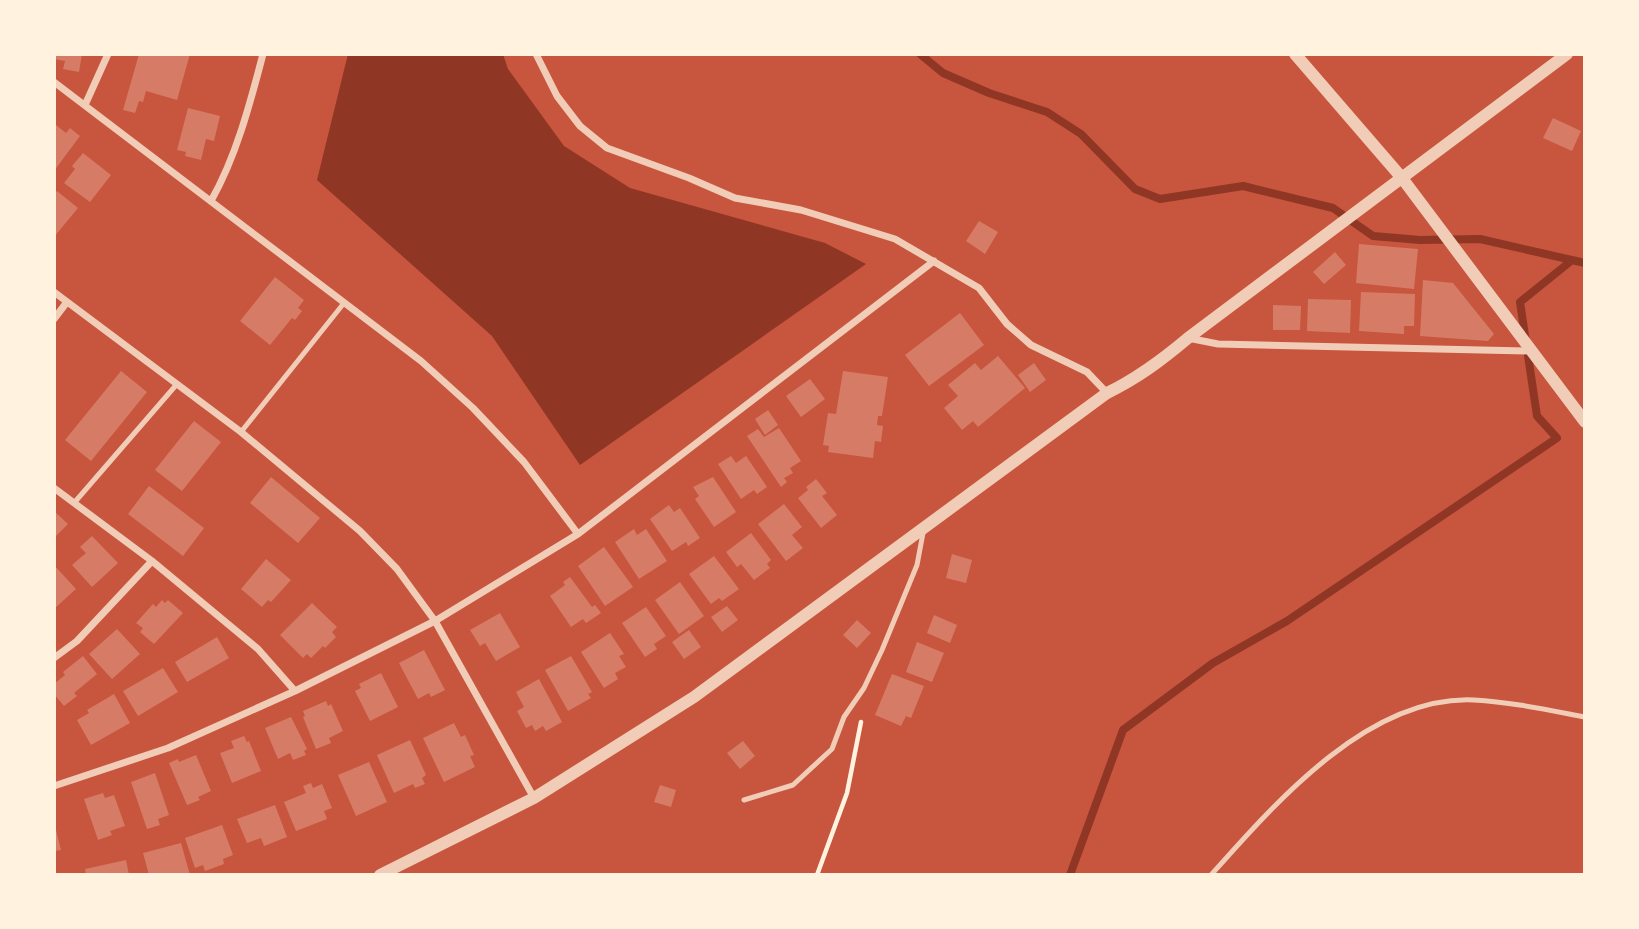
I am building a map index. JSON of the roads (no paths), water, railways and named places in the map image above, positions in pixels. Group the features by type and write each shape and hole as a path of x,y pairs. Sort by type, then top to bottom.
{"street":[{"path":"85,105 108,54"},
{"path":"211,201 224,178 263,54"},
{"path":"536,54 556,96 580,126 607,148 735,198 801,210 895,239 979,288 1007,324 1031,345 1087,372 1107,393"},
{"path":"1295,54 1402,178 1585,422"},
{"path":"380,875 534,799 694,697 1107,393 1154,367 1188,338 1567,54"},
{"path":"54,82 421,361 473,408 524,462 578,534"},
{"path":"54,786 169,748 295,691 435,621 578,534 934,261"},
{"path":"54,292 241,432 360,531 397,569 435,621 534,799"},
{"path":"54,318 67,302"},
{"path":"1188,338 1218,344 1532,351"},
{"path":"54,488 152,561 258,649 295,691"},
{"path":"54,658 77,641 152,561"}],"lane":[{"path":"241,432 344,303"},
{"path":"74,503 177,384"},
{"path":"744,800 793,785 832,749 844,717 864,688 917,565 924,528"},
{"path":"1210,875 1288,793 1363,732 1389,718 1416,707 1471,700 1526,706 1585,717"}],"waterway":[{"path":"920,54 943,73 989,93 1047,112 1081,134 1135,189 1160,199 1243,186 1333,208 1373,236 1420,240 1480,239 1585,263"},
{"path":"1070,875 1123,730 1213,663 1287,621 1557,438 1537,416 1520,302 1571,261"}]}
